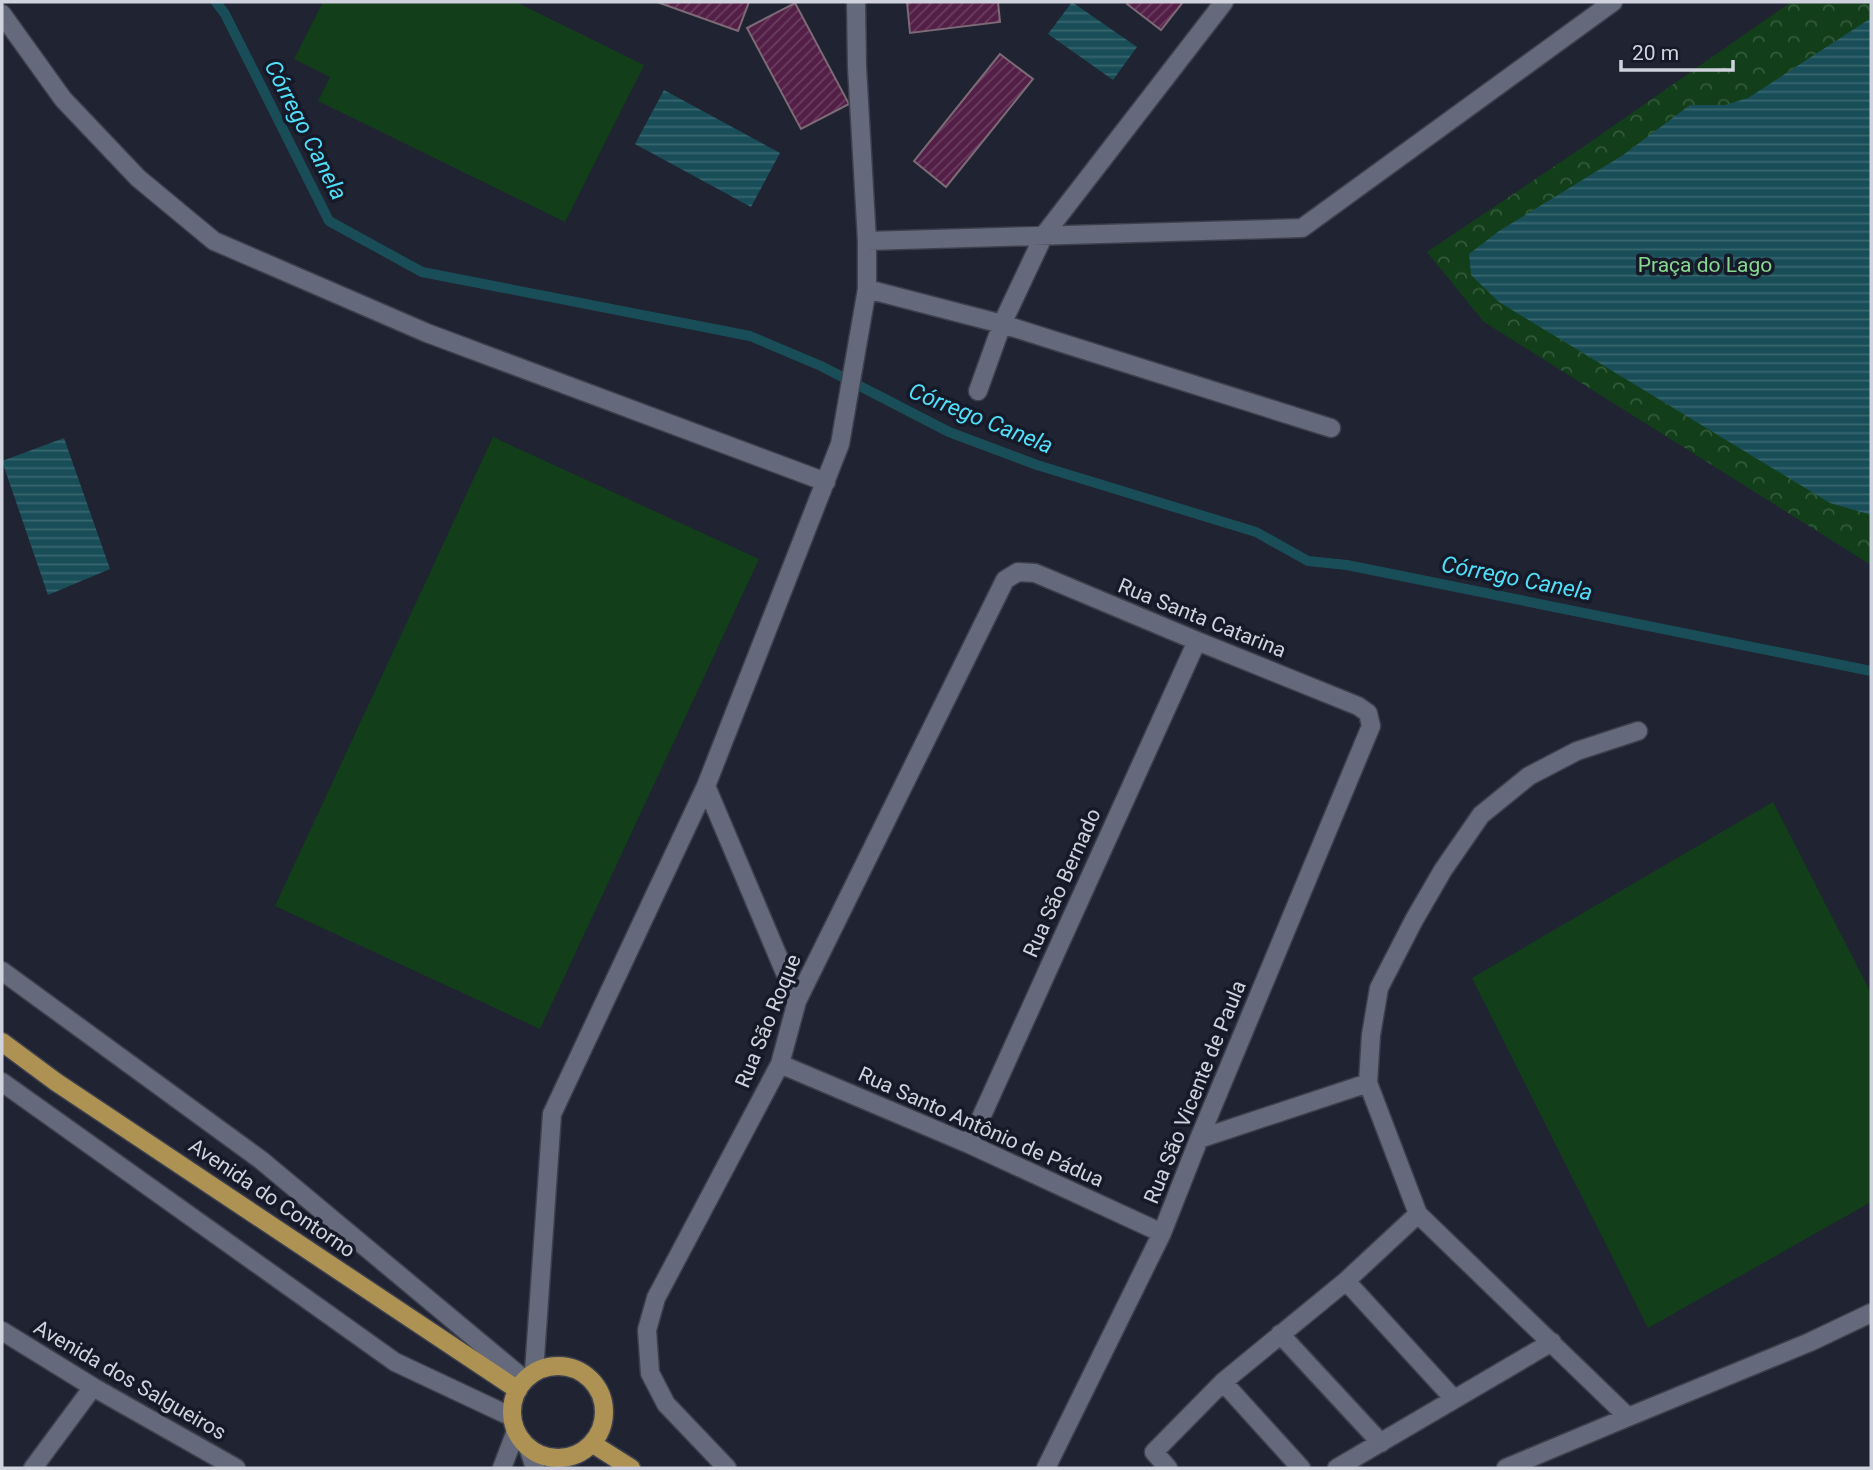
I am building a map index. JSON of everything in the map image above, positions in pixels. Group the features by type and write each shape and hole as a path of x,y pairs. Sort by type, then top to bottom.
{"main road":[{"name":"Avenida do Contorno","path":"2,1042 56,1082 526,1381"},
{"path":"553,1366 573,1368 590,1378 601,1394 605,1407 604,1420 593,1444 578,1454 561,1459 544,1456 528,1447 514,1424 512,1403 526,1381 553,1366"},
{"path":"593,1444 631,1468"}],"street":[{"path":"526,1381 552,1114 706,786 840,444 867,289 856,2"},
{"path":"978,391 1002,324 1044,235 1224,2"},
{"path":"867,241 1302,228 1613,2"},
{"path":"2,14 63,99 138,178 214,241 427,333 826,482"},
{"path":"867,289 1002,324 1331,428"},
{"name":"Rua Santa Catarina","path":"1005,580 1018,572 1035,573 1358,706 1367,713 1370,726"},
{"name":"Rua São Roque","path":"727,1468 666,1405 650,1373 647,1331 656,1298 780,1064 797,1001 1005,580"},
{"name":"Rua São Bernado","path":"969,1144 1197,641"},
{"name":"Rua São Vicente de Paula","path":"1046,1468 1162,1233 1370,726"},
{"path":"1628,1417 1418,1214 1368,1083 1371,1035 1379,988 1437,880 1482,815 1529,776 1577,751 1638,731"},
{"path":"706,786 797,1001"},
{"path":"2,971 261,1160 526,1381"},
{"name":"Rua Santo Antônio de Pádua","path":"780,1064 969,1144 1162,1233"},
{"path":"2,1082 395,1362 514,1424 502,1468"},
{"path":"1199,1139 1368,1083"},
{"path":"1168,1468 1154,1451 1223,1382 1346,1281 1418,1214"},
{"path":"1346,1281 1454,1399"},
{"path":"1506,1468 1810,1342 1871,1313"},
{"name":"Avenida dos Salgueiros","path":"2,1331 93,1387 236,1468"},
{"path":"1280,1334 1381,1443"},
{"path":"1337,1468 1552,1342"},
{"path":"1223,1382 1301,1468"},
{"path":"33,1468 93,1387"},
{"path":"528,1447 535,1468"}],"green space":[{"path":"323,2 516,2 644,65 565,222 318,101 330,77 294,59"},
{"name":"Praça do Lago","path":"1791,2 1871,2 1871,565 1484,322 1427,252"},
{"path":"493,437 759,559 540,1029 275,906"},
{"path":"1773,802 1871,993 1871,1202 1648,1328 1472,978"}],"shaded area":[{"path":"1072,2 1137,47 1113,80 1048,34"},
{"name":"Praça do Lago","path":"1871,18 1871,511 1868,514 1830,503 1499,302 1471,275 1469,254 1499,231 1623,155 1690,105 1725,105 1748,98"},
{"path":"664,90 780,153 751,207 635,144"},
{"path":"64,438 110,569 48,595 2,461"}],"building":[{"path":"657,2 749,2 738,31"},
{"path":"907,2 998,2 1000,22 910,33"},
{"path":"1183,2 1161,30 1127,4"},
{"path":"795,3 849,104 801,129 747,28"},
{"path":"1000,54 1033,79 946,187 914,161"}],"waterway":[{"name":"Córrego Canela","path":"216,2 225,14 329,221 422,272 750,336 821,366 949,432 1037,465 1256,532 1308,561 1347,565 1871,671"}]}
